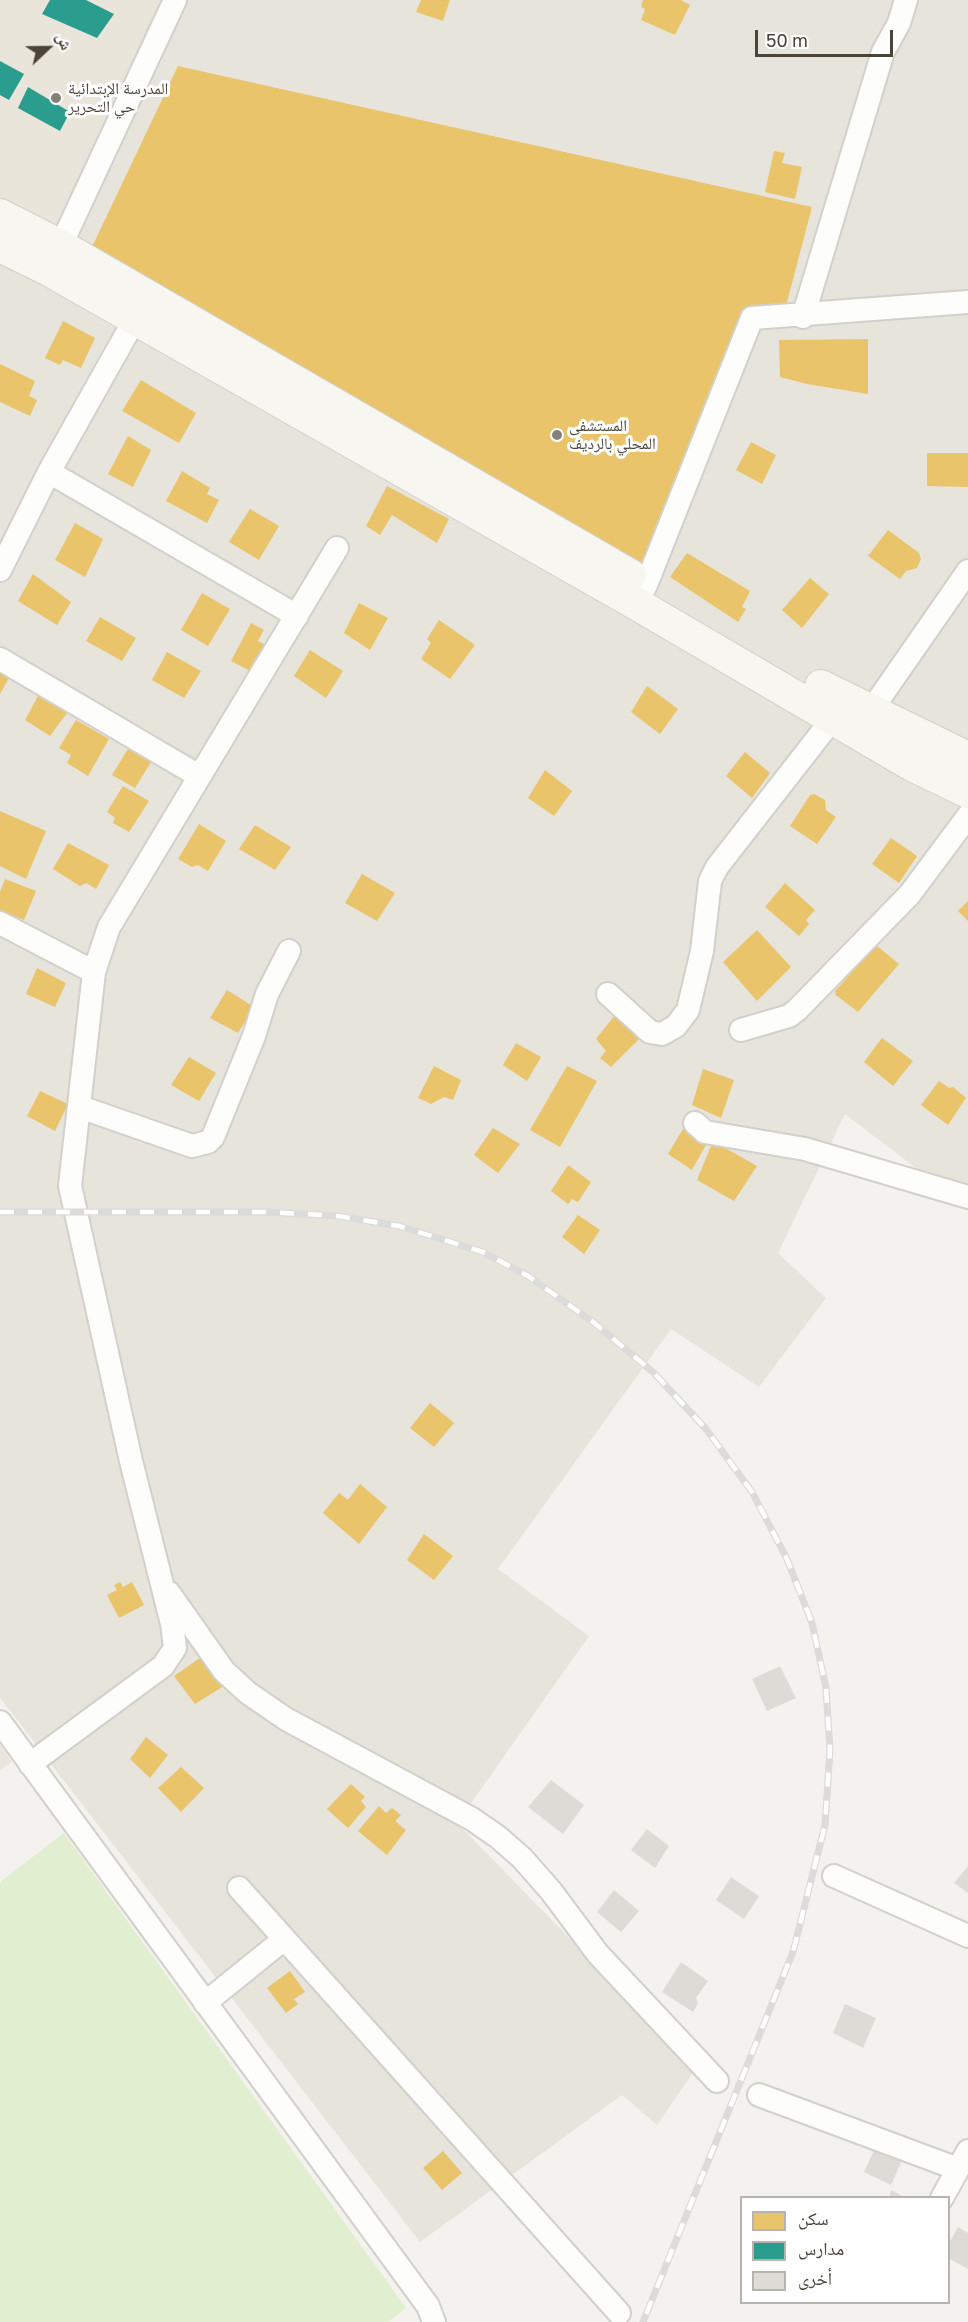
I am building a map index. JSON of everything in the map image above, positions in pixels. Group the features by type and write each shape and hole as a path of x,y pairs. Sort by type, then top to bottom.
{"main road":[{"path":"0,215 135,319 640,594 870,712 968,758"},
{"path":"3,254 55,258 640,594 912,765 968,792"}],"street":[{"path":"55,258 175,0"},
{"path":"802,316 883,52 899,24 906,0"},
{"path":"640,594 752,318 968,302"},
{"path":"0,570 50,472 135,319"},
{"path":"50,472 297,616"},
{"path":"30,1764 163,1666 175,1648 70,1186 94,972 109,927 338,548"},
{"path":"870,712 968,571"},
{"path":"0,659 199,776"},
{"path":"608,994 650,1032 662,1035 676,1026 688,1010 702,951 710,881 717,867 834,717"},
{"path":"741,1030 789,1016 797,1010 910,894 968,815 912,765"},
{"path":"0,923 94,972"},
{"path":"80,1107 192,1146 208,1142 213,1137 254,1036 267,994 289,951"},
{"path":"695,1123 705,1132 805,1149 968,1197"},
{"path":"161,1582 224,1671 248,1693 286,1719 472,1819 514,1851 551,1891 598,1954 717,2081"},
{"path":"0,1722 428,2306 434,2322"},
{"path":"834,1876 968,1936"},
{"path":"239,1888 283,1940 619,2313"},
{"path":"205,2003 283,1940"},
{"path":"759,2096 963,2160 943,2196"}],"shaded area":[{"path":"0,0 968,0 968,1208 845,1114 778,1253 826,1298 759,1387 671,1329 498,1569 589,1636 457,1823 696,2068 657,2125 622,2095 420,2242 0,1698"},
{"name":"المدرسة الإبتدائية حي التحرير","path":"0,0 159,0 53,226 0,196"},
{"path":"0,1745 12,1762 0,1770"}],"green space":[{"path":"64,1833 406,2308 388,2322 0,2322 0,1882"}],"building: سكن":[{"path":"421,0 450,0 443,21 416,12"},
{"path":"643,0 681,0 690,5 675,35 641,20 645,9 641,7"},
{"name":"المستشفى المحلي بالرديف","path":"178,66 812,207 786,306 750,305 642,565 92,247"},
{"path":"774,151 785,153 782,163 802,167 795,199 765,192"},
{"path":"63,321 95,338 81,368 63,360 60,365 45,358"},
{"path":"868,339 868,394 780,377 779,340"},
{"path":"0,364 35,381 29,396 37,400 30,416 0,402"},
{"path":"141,380 196,413 179,443 122,411"},
{"path":"128,436 151,450 133,487 108,474"},
{"path":"751,442 776,455 762,484 736,470"},
{"path":"927,453 968,453 968,487 927,486"},
{"path":"182,471 210,488 207,494 219,500 207,523 166,501"},
{"path":"387,486 449,519 437,543 392,515 380,535 366,526"},
{"path":"250,509 279,526 259,560 229,542"},
{"path":"75,523 103,539 85,577 55,560"},
{"path":"888,530 919,553 921,559 917,568 906,571 900,579 868,556"},
{"path":"687,553 750,591 742,607 746,609 738,622 670,577"},
{"path":"33,574 71,602 57,625 18,601"},
{"path":"810,578 829,594 802,628 782,610"},
{"path":"202,593 230,609 208,646 181,630"},
{"path":"359,603 388,618 370,650 344,633"},
{"path":"100,617 136,638 122,661 86,641"},
{"path":"439,620 475,645 450,679 421,659 431,643 427,639"},
{"path":"251,623 264,630 258,641 273,649 258,675 231,661"},
{"path":"310,650 343,671 326,698 294,676"},
{"path":"167,652 201,671 184,698 152,680"},
{"path":"0,670 10,676 0,694"},
{"path":"647,686 678,709 660,734 631,712"},
{"path":"38,696 67,713 50,736 25,720"},
{"path":"76,720 109,739 88,776 67,763 71,755 59,748"},
{"path":"128,749 151,762 135,788 112,775"},
{"path":"745,752 770,773 752,798 726,776"},
{"path":"545,770 572,791 554,816 528,798"},
{"path":"123,786 149,801 129,832 113,823 115,818 107,812"},
{"path":"814,794 825,800 826,810 836,817 817,844 790,826 810,795"},
{"path":"0,811 46,831 26,879 0,866"},
{"path":"199,824 226,841 208,871 198,865 192,867 178,859"},
{"path":"255,825 291,847 275,870 239,849"},
{"path":"891,838 917,856 899,883 872,864"},
{"path":"68,843 109,865 96,889 86,883 80,886 53,869"},
{"path":"362,874 395,893 377,921 345,903"},
{"path":"5,879 36,891 24,920 0,910 0,892"},
{"path":"785,883 815,910 806,920 809,924 799,936 765,907"},
{"path":"968,901 968,921 958,911"},
{"path":"757,930 791,967 757,1001 723,962"},
{"path":"876,945 899,964 858,1012 836,995 835,991"},
{"path":"37,968 66,983 55,1007 26,994"},
{"path":"227,990 254,1007 238,1033 210,1018"},
{"path":"618,1011 643,1035 611,1067 600,1058 606,1051 596,1039"},
{"path":"882,1038 913,1061 893,1086 864,1062"},
{"path":"516,1043 541,1057 527,1081 503,1065"},
{"path":"189,1057 216,1073 199,1101 171,1085"},
{"path":"434,1066 461,1080 453,1100 444,1097 431,1104 418,1098"},
{"path":"567,1066 597,1081 560,1147 530,1130"},
{"path":"703,1069 734,1080 721,1118 692,1105"},
{"path":"939,1081 949,1088 953,1087 966,1098 948,1125 921,1105"},
{"path":"40,1091 68,1104 55,1131 27,1116"},
{"path":"493,1128 520,1144 498,1173 474,1155"},
{"path":"683,1129 707,1143 692,1170 668,1154"},
{"path":"713,1141 757,1166 734,1201 697,1180"},
{"path":"568,1165 591,1182 578,1202 572,1199 568,1204 551,1191"},
{"path":"578,1215 600,1230 584,1254 562,1237"},
{"path":"430,1403 454,1423 434,1447 410,1428"},
{"path":"360,1484 387,1507 359,1544 323,1513 339,1493 348,1500"},
{"path":"424,1534 453,1556 434,1580 407,1560"},
{"path":"120,1582 123,1587 132,1582 144,1605 119,1618 107,1595 117,1590 114,1585"},
{"path":"204,1655 227,1684 195,1704 174,1676"},
{"path":"146,1737 168,1755 150,1778 130,1759"},
{"path":"181,1767 204,1788 181,1812 158,1788"},
{"path":"351,1784 365,1797 361,1801 366,1807 348,1828 327,1809"},
{"path":"379,1806 386,1813 392,1808 401,1815 395,1821 406,1830 387,1855 358,1831"},
{"path":"290,1971 305,1992 294,1999 298,2004 286,2013 267,1988"},
{"path":"443,2151 462,2173 442,2190 423,2168"}],"building: مدارس":[{"path":"50,0 86,0 114,14 97,38 42,14"},
{"path":"0,61 24,74 9,100 0,95"},
{"path":"28,87 70,112 60,131 18,108"}],"building: أخرى":[{"path":"780,1666 796,1698 767,1711 752,1679"},
{"path":"551,1780 584,1805 563,1834 528,1807"},
{"path":"647,1829 669,1846 655,1868 631,1850"},
{"path":"968,1866 968,1893 954,1883"},
{"path":"731,1877 759,1896 744,1919 716,1900"},
{"path":"614,1890 639,1911 621,1932 597,1912"},
{"path":"681,1962 708,1981 696,1998 698,2004 693,2012 662,1992"},
{"path":"845,2004 876,2018 863,2048 833,2033"},
{"path":"876,2146 903,2158 891,2185 864,2172"},
{"path":"891,2190 902,2196 890,2196"},
{"path":"958,2227 968,2233 968,2269 950,2259 950,2241"}],"railway":[{"path":"0,1212 265,1212 338,1216 399,1226 483,1252 528,1276 593,1322 654,1373 706,1429 752,1492 787,1559 812,1623 826,1688 830,1750 825,1825 793,1952 643,2322"}],"place":[{"name":"المدرسة الإبتدائية حي التحرير","path":"56,98"},
{"name":"المستشفى المحلي بالرديف","path":"557,435"}]}
